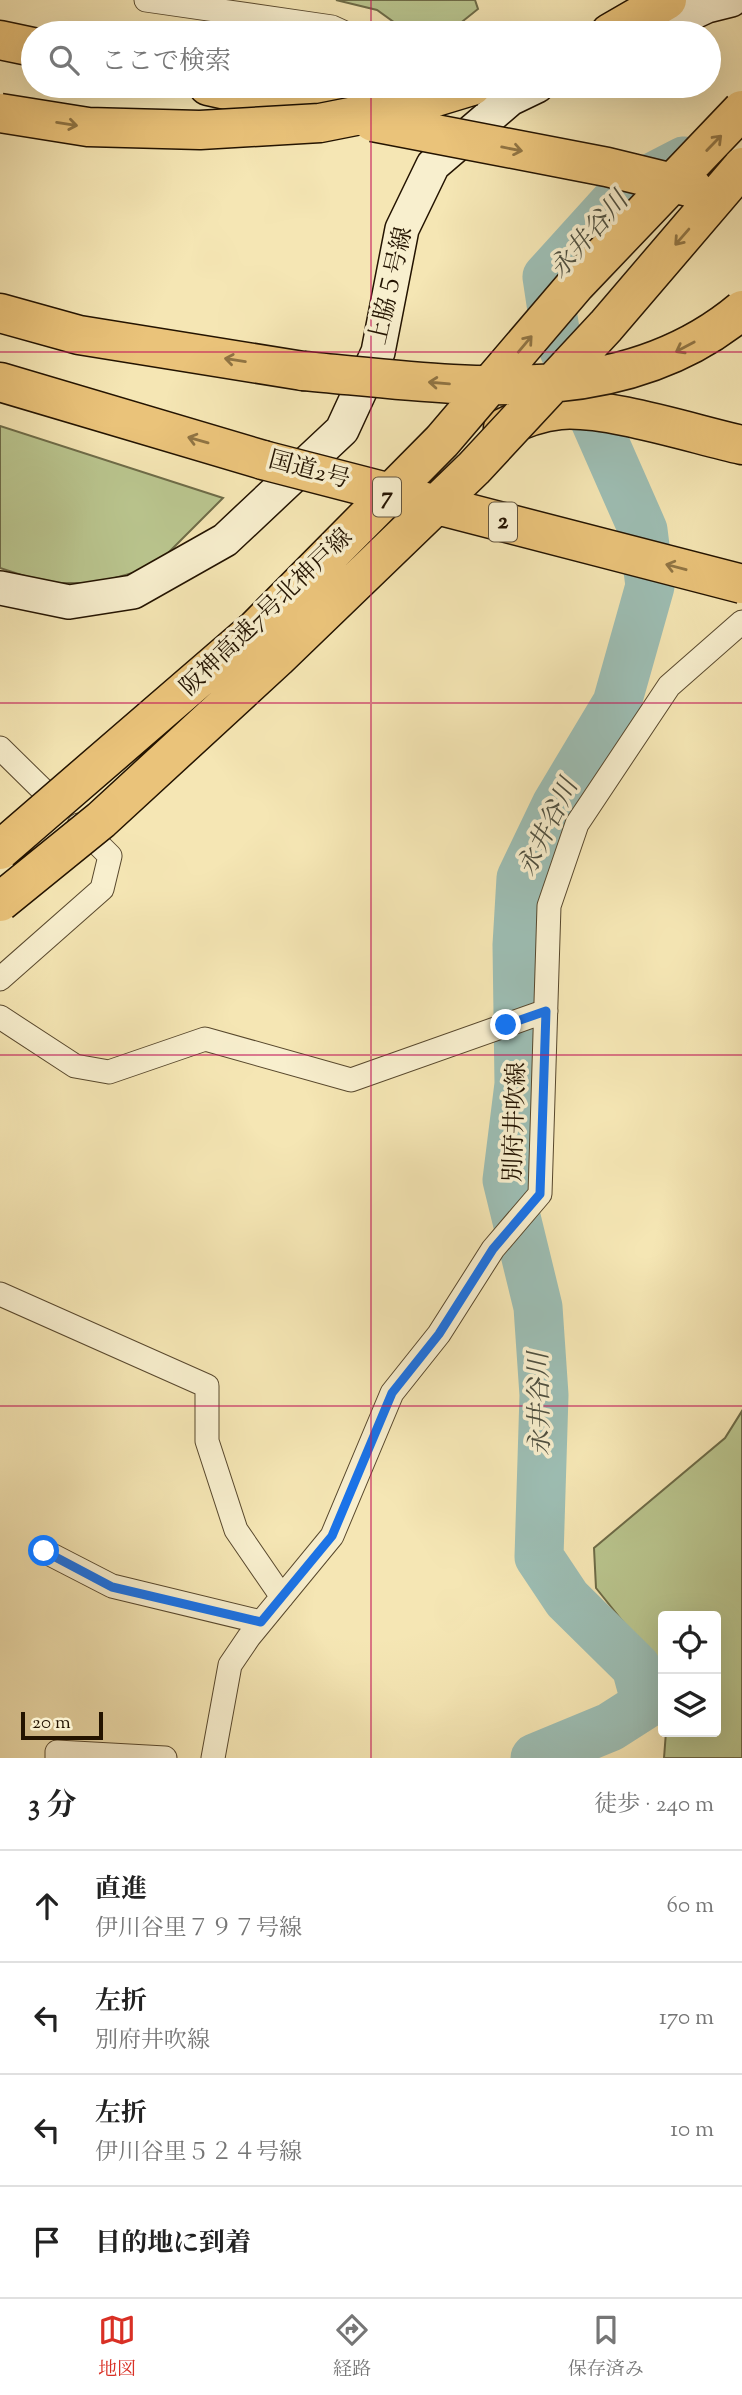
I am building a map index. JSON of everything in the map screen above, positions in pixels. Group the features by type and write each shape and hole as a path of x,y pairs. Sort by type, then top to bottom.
{"highway":[{"path":"631,21 667,0"},
{"path":"0,40 21,44"},
{"path":"263,98 607,167 742,201"},
{"path":"0,113 88,127 200,130 320,123 432,98"},
{"name":"阪神高速7号北神戸線","path":"0,850 256,629 442,441 576,284 742,110"},
{"name":"阪神高速7号北神戸線","path":"0,902 111,811 277,658 474,468 606,326 742,167"},
{"path":"0,313 79,335 303,371 449,384 515,386 591,379 655,363 723,326 742,310"},
{"name":"国道2号","path":"0,382 263,460 742,584"},
{"path":"0,865 73,806 208,688 492,414 521,401 560,394 599,394 742,426"},
{"path":"0,897 220,700 500,429 526,416 561,410 597,412 742,445"}],"street":[{"path":"146,0 291,21"},
{"path":"675,21 707,6 731,0"},
{"path":"443,98 470,133"},
{"name":"上脇５号線","path":"0,588 69,602 133,592 225,540 342,430 379,352 402,229 433,165 512,98"},
{"name":"別府井吹線","path":"213,1758 230,1665 261,1622 332,1536 392,1393 439,1334 493,1249 540,1194 540,1013 550,906 576,824 669,686 742,622"},
{"path":"0,748 52,799"},
{"path":"0,979 102,889 110,856 79,825"},
{"path":"0,1017 75,1066 109,1072 205,1039 351,1080 540,1013"},
{"path":"0,1294 207,1386 206,1441 236,1530 282,1597"},
{"path":"44,1551 112,1587 261,1622"},
{"path":"57,1758 57,1752 165,1758"}],"green space":[{"path":"336,0 475,0 478,9 463,21 392,21 377,10"},
{"path":"0,426 223,498 154,567 97,583 46,583 0,568"},
{"path":"742,1411 742,1758 664,1758 666,1737 721,1737 721,1611 658,1611 658,1690 636,1638 596,1588 594,1548 725,1438"}],"waterway":[{"name":"永井谷川","path":"535,1758 610,1727 646,1704 636,1667 567,1599 539,1557 544,1395 538,1307 507,1180 519,1084 517,945 521,878 556,805 617,703 650,586 643,530 555,330 547,277 624,192 684,161"}],"route":[{"path":"44,1551 112,1587 261,1622 332,1536 392,1393 439,1334 493,1249 540,1194 546,1011 506,1025"}]}
